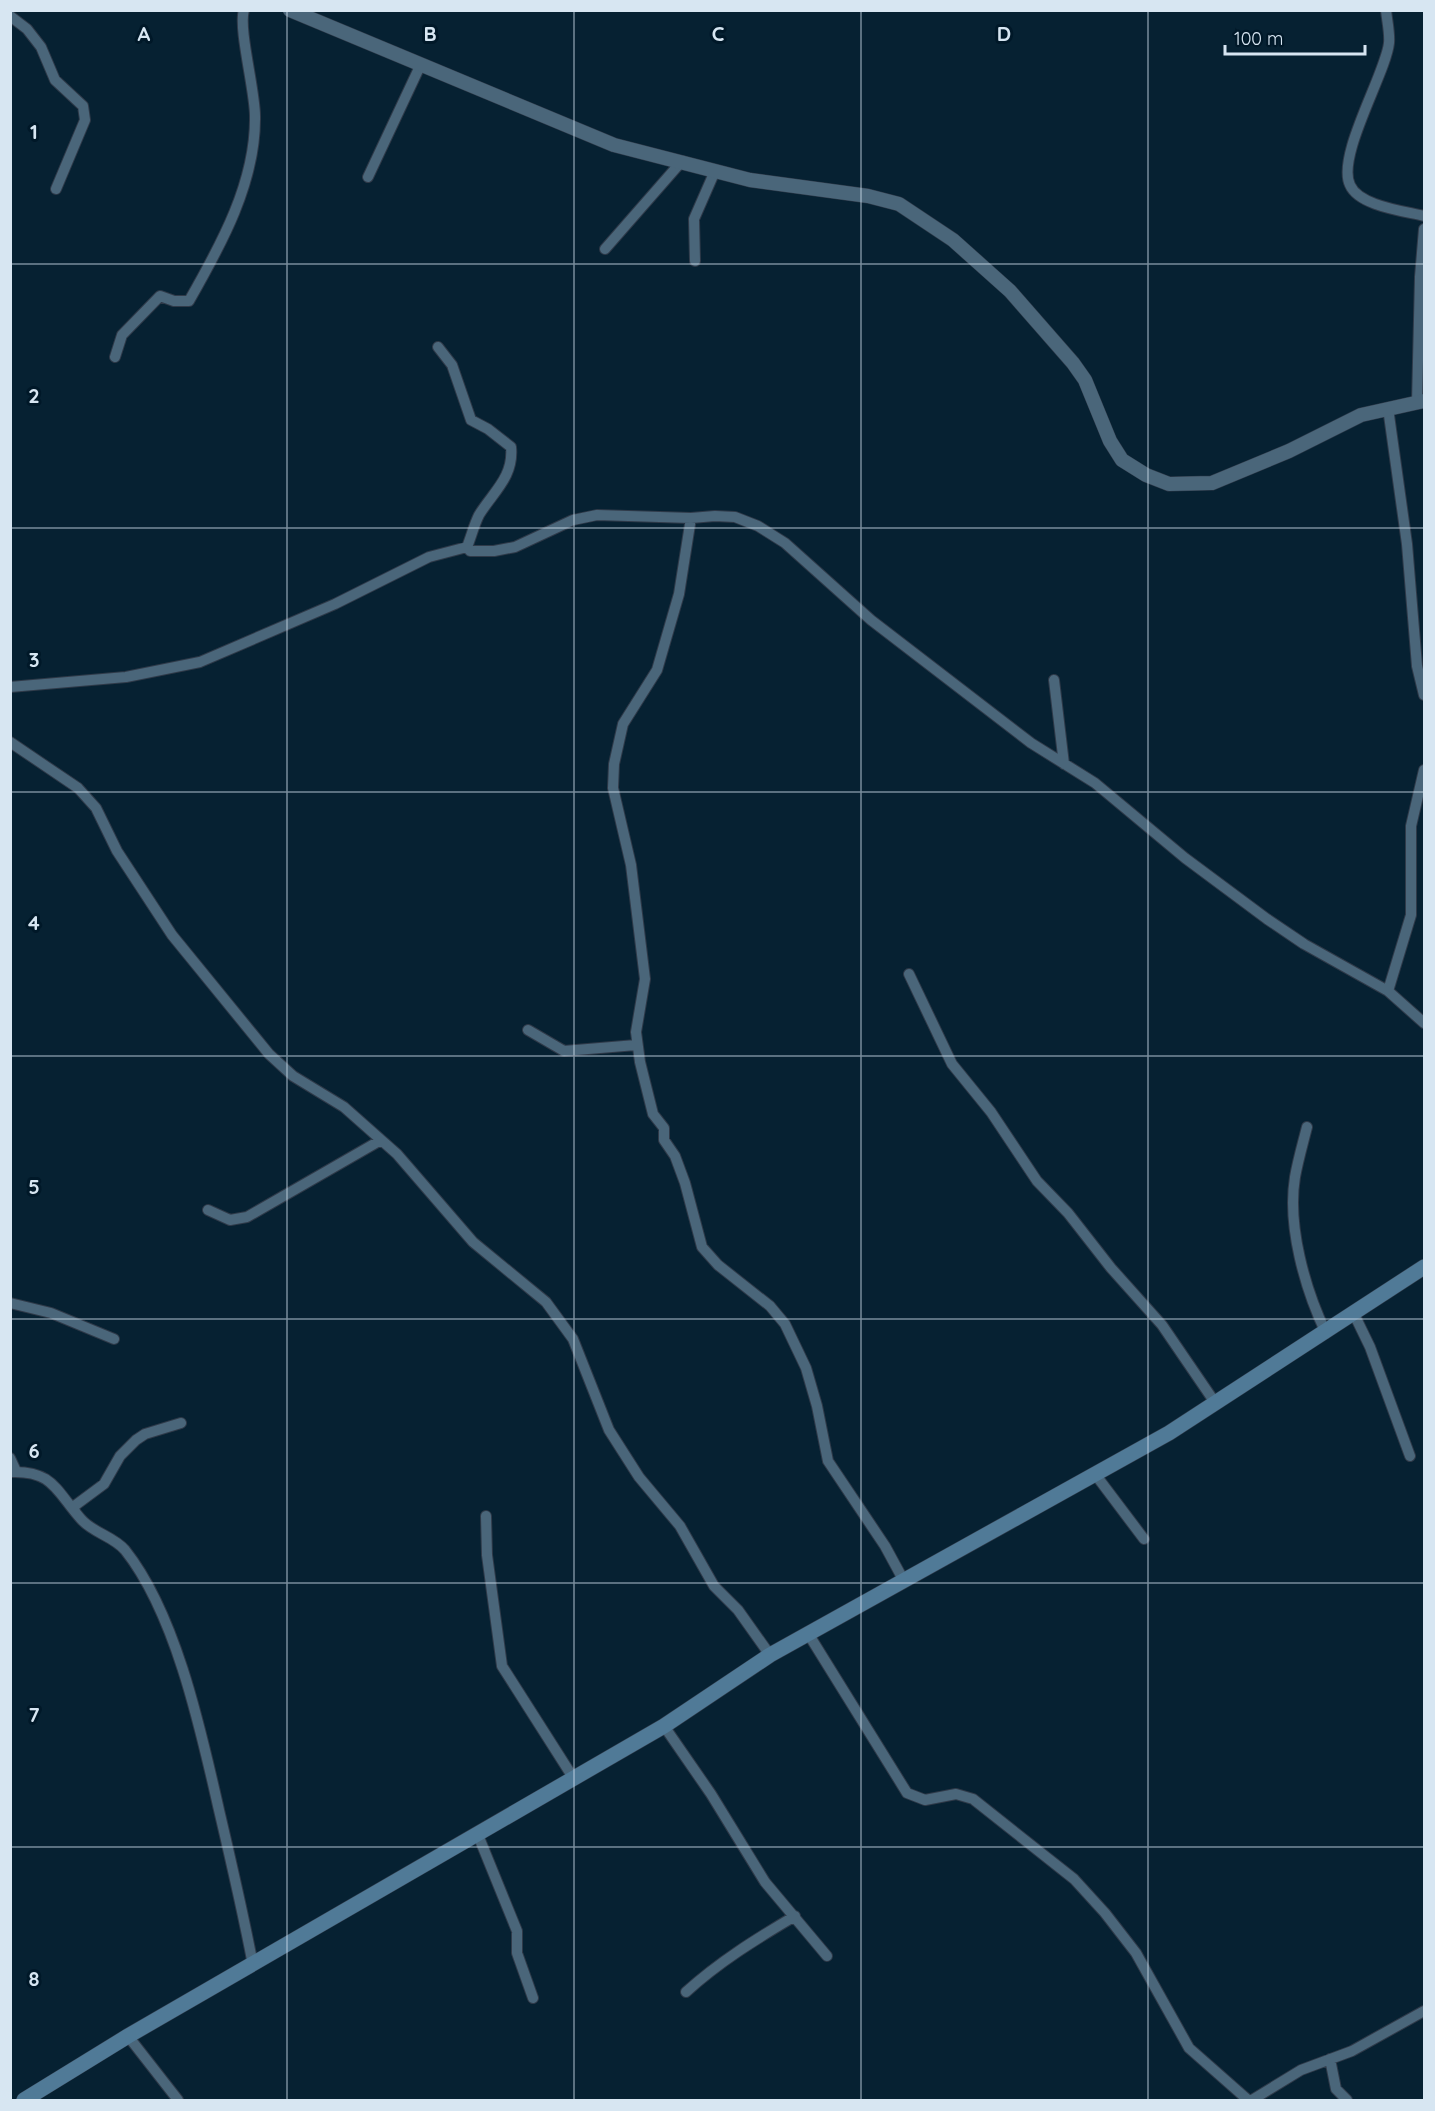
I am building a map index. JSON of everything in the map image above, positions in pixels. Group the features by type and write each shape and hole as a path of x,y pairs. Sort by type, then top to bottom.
{"main road":[{"path":"24,2100 128,2037 664,1726 771,1655 1216,1404 1425,1267"}],"street":[{"path":"115,357 122,335 160,296 174,301 189,301 230,222 248,166 255,116 249,57 242,23 244,10"},
{"path":"290,10 614,145 760,181 885,199 920,216 983,264 1073,363 1085,380 1110,441 1122,460 1146,475 1168,484 1212,483 1289,451 1361,415 1421,402 1420,277 1425,229"},
{"path":"1386,10 1389,44 1363,114 1351,154 1348,177 1350,187 1376,205 1425,216"},
{"path":"10,16 27,29 41,47 55,80 83,106 84,120 56,189"},
{"path":"368,177 421,64"},
{"path":"605,249 682,161"},
{"path":"695,261 694,219 715,171"},
{"path":"438,347 452,365 471,420 488,429 511,447 512,459 506,478 479,516 467,547"},
{"path":"1388,408 1407,544 1417,666 1425,695"},
{"path":"467,547 470,551 515,548 573,520 597,515 735,517 758,526 785,543 871,620 1031,743 1095,783 1185,858 1304,944 1388,991 1425,1023"},
{"path":"691,518 679,594 657,670 623,724 614,764 614,788 631,865 645,978 636,1045 653,1114 664,1128 664,1140 675,1156 685,1183 702,1247 718,1265 770,1306 785,1324 806,1368 817,1406 828,1461 885,1546 904,1581"},
{"path":"10,687 126,676 200,662 335,604 429,557 467,547"},
{"path":"1054,680 1064,764"},
{"path":"10,742 78,788 96,808 117,851 172,935 269,1054 293,1076 344,1107 381,1140 432,1193 473,1242 546,1302 573,1339 609,1430 633,1468 680,1526 714,1586 738,1610 771,1655"},
{"path":"1388,991 1411,915 1411,826 1425,770"},
{"path":"909,974 952,1064 991,1112 1037,1181 1068,1213 1111,1268 1162,1325 1216,1404"},
{"path":"528,1030 564,1051 636,1045"},
{"path":"1307,1127 1295,1177 1293,1211 1309,1298 1326,1333"},
{"path":"208,1210 230,1220 247,1217 381,1140"},
{"path":"10,1303 51,1313 114,1340"},
{"path":"1354,1314 1370,1347 1410,1456"},
{"path":"75,1511 73,1507 104,1484 120,1456 136,1440 181,1423"},
{"path":"10,1458 13,1471 41,1474 90,1527 125,1551 149,1589 176,1652 208,1757 253,1965"},
{"path":"1095,1474 1144,1539"},
{"path":"486,1516 487,1555 502,1666 574,1779"},
{"path":"809,1635 907,1793 925,1800 956,1794 973,1799 1074,1880 1105,1912 1136,1953 1190,2048 1250,2100 1301,2070 1352,2051 1425,2011"},
{"path":"664,1726 711,1794 765,1882 827,1956"},
{"path":"478,1835 517,1931 517,1953 533,1998"},
{"path":"686,1992 708,1972 749,1943 795,1916"},
{"path":"128,2037 178,2100"},
{"path":"1330,2060 1336,2089 1347,2100"}]}
